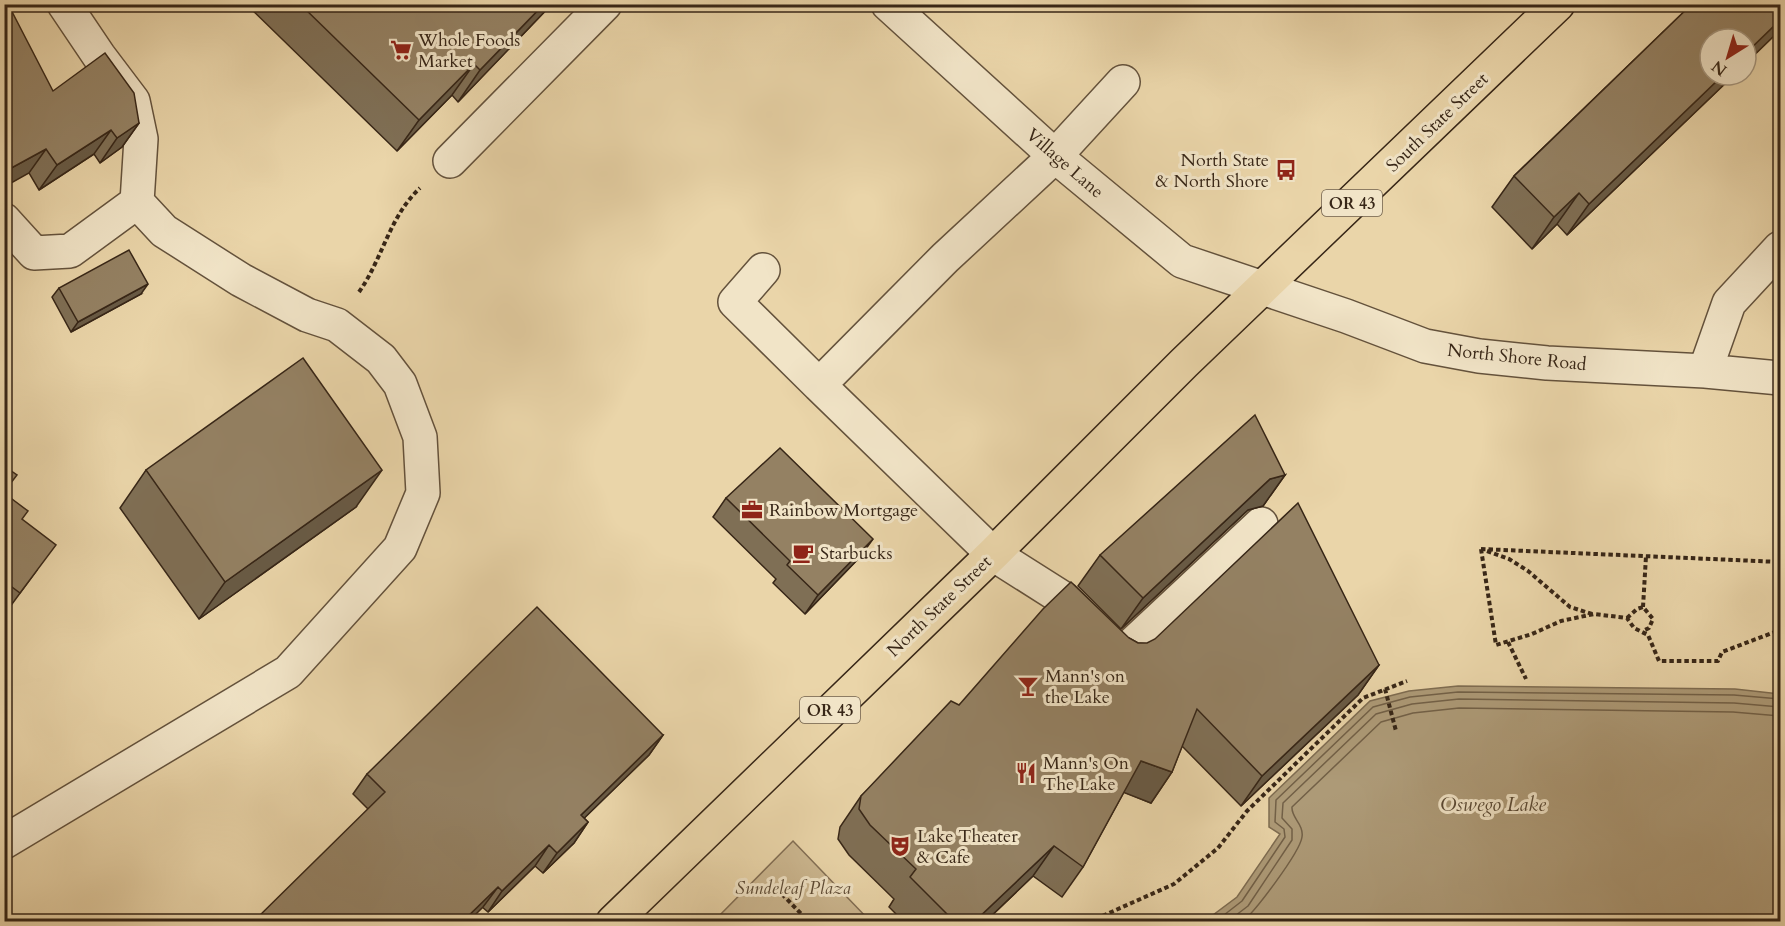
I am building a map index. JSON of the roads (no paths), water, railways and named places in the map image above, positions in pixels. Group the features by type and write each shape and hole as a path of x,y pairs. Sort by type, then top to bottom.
{"main road":[{"name":"South State Street","path":"1263,288 1558,4"},
{"name":"North State Street","path":"613,921 993,554 1263,288"}],"street":[{"path":"4,842 288,672 400,548 423,493 420,437 400,384 381,359 337,325 307,315 241,280 164,231 136,202 141,139 133,101 64,4"},
{"path":"450,161 605,4"},
{"name":"Village Lane","path":"888,4 1055,156 1182,261 1263,288"},
{"path":"819,385 945,258 1055,156 1123,82"},
{"path":"4,220 34,253 70,251 136,202"},
{"path":"1705,371 1729,303 1780,248"},
{"path":"763,270 735,302 993,554 1064,599 1120,655 1261,524"},
{"name":"North Shore Road","path":"1263,288 1425,346 1479,356 1547,363 1705,371 1780,378"}],"water":[{"name":"Oswego Lake","path":"1458,686 1735,689 1780,694 1780,921 1205,921 1237,897 1280,834 1269,827 1269,798 1370,701 1409,691"}],"place":[{"name":"Whole Foods Market","path":"401,50"},
{"name":"North State & North Shore","path":"1286,170"},
{"name":"Rainbow Mortgage","path":"752,510"},
{"name":"Starbucks","path":"803,553"},
{"name":"Mann's on the Lake","path":"1028,686"},
{"name":"Mann's On The Lake","path":"1026,773"},
{"name":"Lake Theater & Cafe","path":"900,846"}],"park label":[{"name":"Sundeleaf Plaza","path":"793,888"}]}
